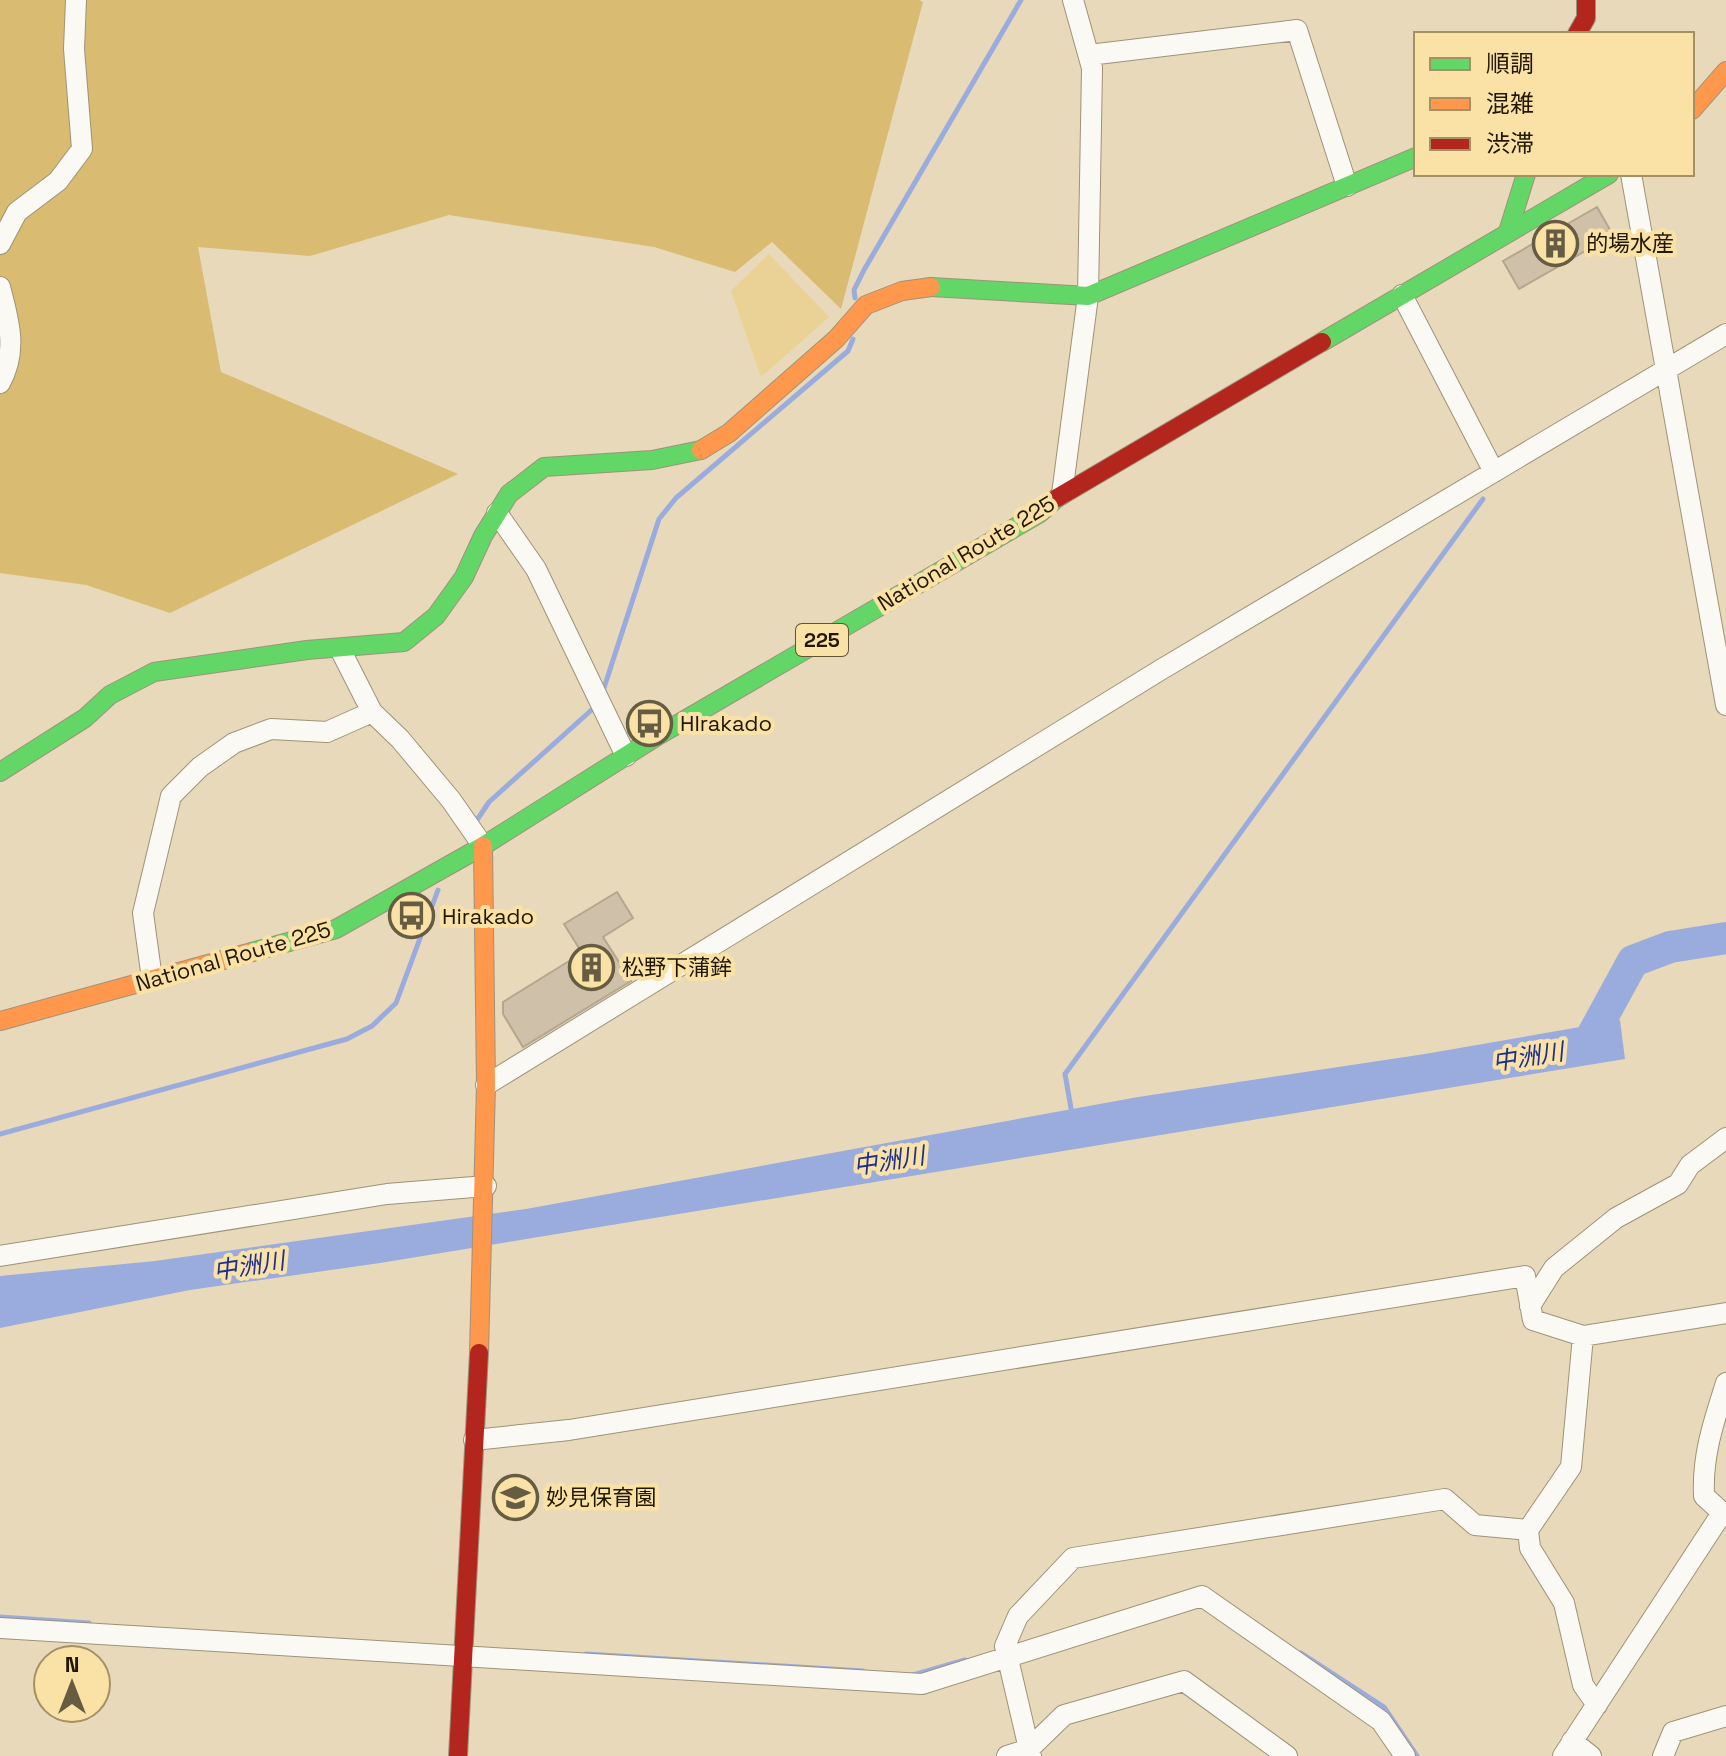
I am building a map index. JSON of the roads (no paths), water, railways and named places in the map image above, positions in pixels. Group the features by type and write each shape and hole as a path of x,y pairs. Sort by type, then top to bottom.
{"main road":[{"path":"1578,32 1586,18 1586,0"},
{"path":"1694,108 1726,71"},
{"path":"0,772 85,718 110,695 154,672 307,650 404,642 436,616 464,577 509,494 544,467 652,460 693,454 729,433 836,339 866,305 902,291 941,286 1088,296 1414,158"},
{"path":"1508,232 1525,176"},
{"name":"National Route 225","path":"0,1021 336,929 483,846 626,756 1040,513 1062,494 1606,176"},
{"path":"458,1756 469,1653 474,1440 484,1263 486,1085 483,846"}],"street":[{"path":"0,244 17,212 58,181 82,149 74,49 76,0"},
{"path":"1062,494 1088,296 1092,68 1073,0"},
{"path":"1089,55 1297,30 1347,186"},
{"path":"1631,176 1669,369 1726,705"},
{"path":"0,287 9,321 12,357 0,383"},
{"path":"1402,295 1494,472"},
{"path":"486,1085 1162,669 1726,334"},
{"path":"497,513 536,569 626,756"},
{"path":"340,649 372,712 400,739 451,800 483,846"},
{"path":"152,979 143,913 171,796 200,767 234,743 271,729 327,732 372,712"},
{"path":"1530,1306 1554,1268 1616,1218 1678,1184 1690,1165 1726,1138"},
{"path":"0,1256 387,1194 485,1191"},
{"path":"474,1440 569,1430 1525,1276 1533,1320 1583,1336 1726,1313"},
{"path":"1583,1336 1571,1467 1528,1530 1530,1548 1564,1603 1583,1685 1597,1705"},
{"path":"1591,1756 1568,1749 1724,1514 1704,1496 1703,1474 1705,1449 1726,1383"},
{"path":"1030,1752 1007,1652 1018,1616 1073,1558 1445,1499 1475,1525 1528,1530"},
{"path":"0,1628 469,1653 922,1684 1007,1652 1202,1596 1381,1721 1405,1756"},
{"path":"1007,1756 1030,1752 1064,1715 1184,1681 1287,1756"},
{"path":"1663,1756 1673,1732 1726,1716"}],"water":[{"path":"1620,1020 1625,1059 380,1263 190,1290 0,1328 0,1276 155,1261 526,1209 1138,1097 1425,1054"}],"waterway":[{"path":"855,298 854,290 864,270 1021,0"},
{"path":"602,694 659,519 676,498 848,351 853,339"},
{"path":"1072,1114 1065,1074 1483,499"},
{"path":"477,820 489,802 596,706"},
{"path":"0,1134 347,1039 372,1026 396,1003 438,890"},
{"name":"中洲川","path":"1568,1050 1586,1047 1633,961 1670,947 1726,938"},
{"path":"0,1617 89,1623"},
{"path":"1301,1653 1384,1707 1417,1756"},
{"path":"586,1654 863,1671"},
{"path":"913,1675 965,1660"}],"place":[{"name":"的場水産","path":"1555,243"},
{"name":"HIrakado","path":"649,723"},
{"name":"Hirakado","path":"411,916"},
{"name":"松野下蒲鉾","path":"591,967"},
{"name":"妙見保育園","path":"515,1497"}]}
